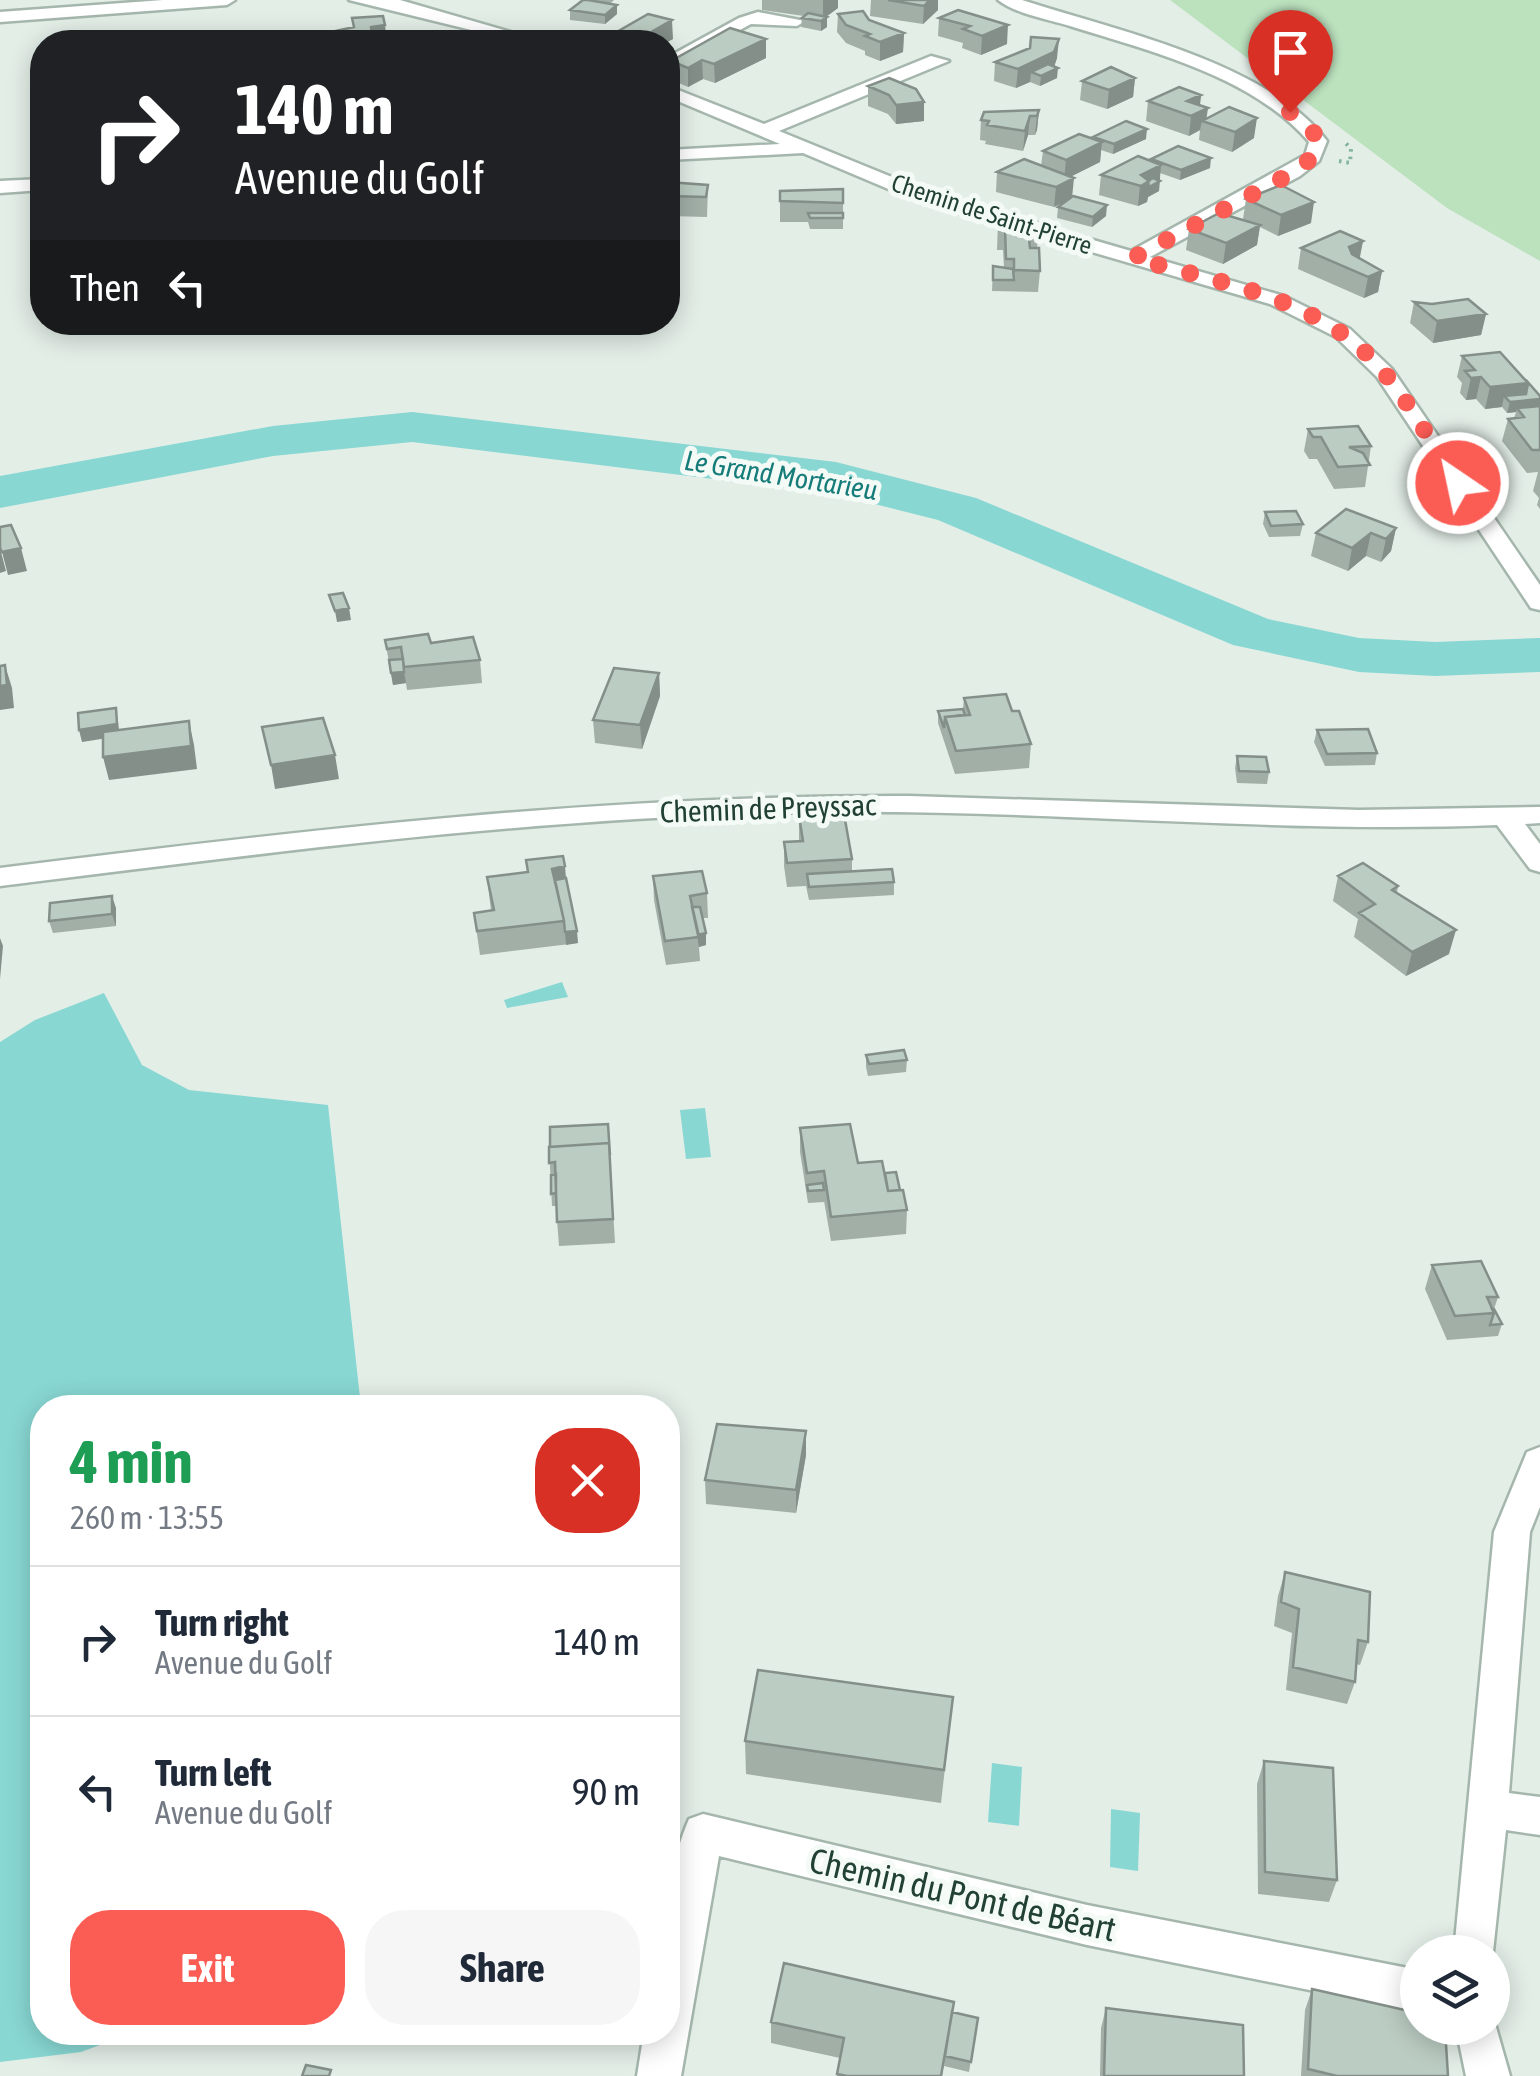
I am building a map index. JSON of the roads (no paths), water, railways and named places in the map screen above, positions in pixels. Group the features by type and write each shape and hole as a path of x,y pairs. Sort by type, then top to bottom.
{"street":[{"path":"0,17 227,0"},
{"path":"358,0 400,5 493,30"},
{"path":"1006,0 1234,82 1310,126 1318,141 1313,157 1294,172 1133,258"},
{"path":"680,57 745,21 758,17 797,21"},
{"path":"766,130 930,61 942,61"},
{"name":"Chemin de Saint-Pierre","path":"680,96 924,198 1278,300 1344,333 1385,373 1540,603"},
{"path":"680,154 810,148"},
{"path":"0,187 30,186"},
{"name":"Chemin de Preyssac","path":"0,876 412,826 681,809 952,804 1369,820 1540,815"},
{"path":"1504,817 1540,863"},
{"path":"1476,1935 1512,1532 1540,1462"},
{"path":"1486,1808 1540,1816"},
{"name":"Chemin du Pont de Béart","path":"680,1956 702,1832 1087,1925 1400,1986"},
{"name":"Chemin du Pont de Béart","path":"659,2076 664,2045"},
{"path":"1481,2045 1488,2076"}],"water":[{"path":"562,982 568,997 507,1008 504,1000"},
{"path":"104,993 142,1065 189,1090 328,1105 360,1395 30,1395 30,2045 100,2045 81,2052 0,2062 0,1042 35,1020"},
{"path":"705,1108 711,1157 686,1159 680,1110"},
{"path":"992,1763 1022,1767 1019,1826 988,1822"},
{"path":"1111,1809 1140,1813 1138,1871 1110,1867"}],"waterway":[{"name":"Le Grand Mortarieu","path":"0,492 273,441 412,427 836,478 957,509 1178,605 1253,633 1359,655 1435,659 1540,655"}]}
